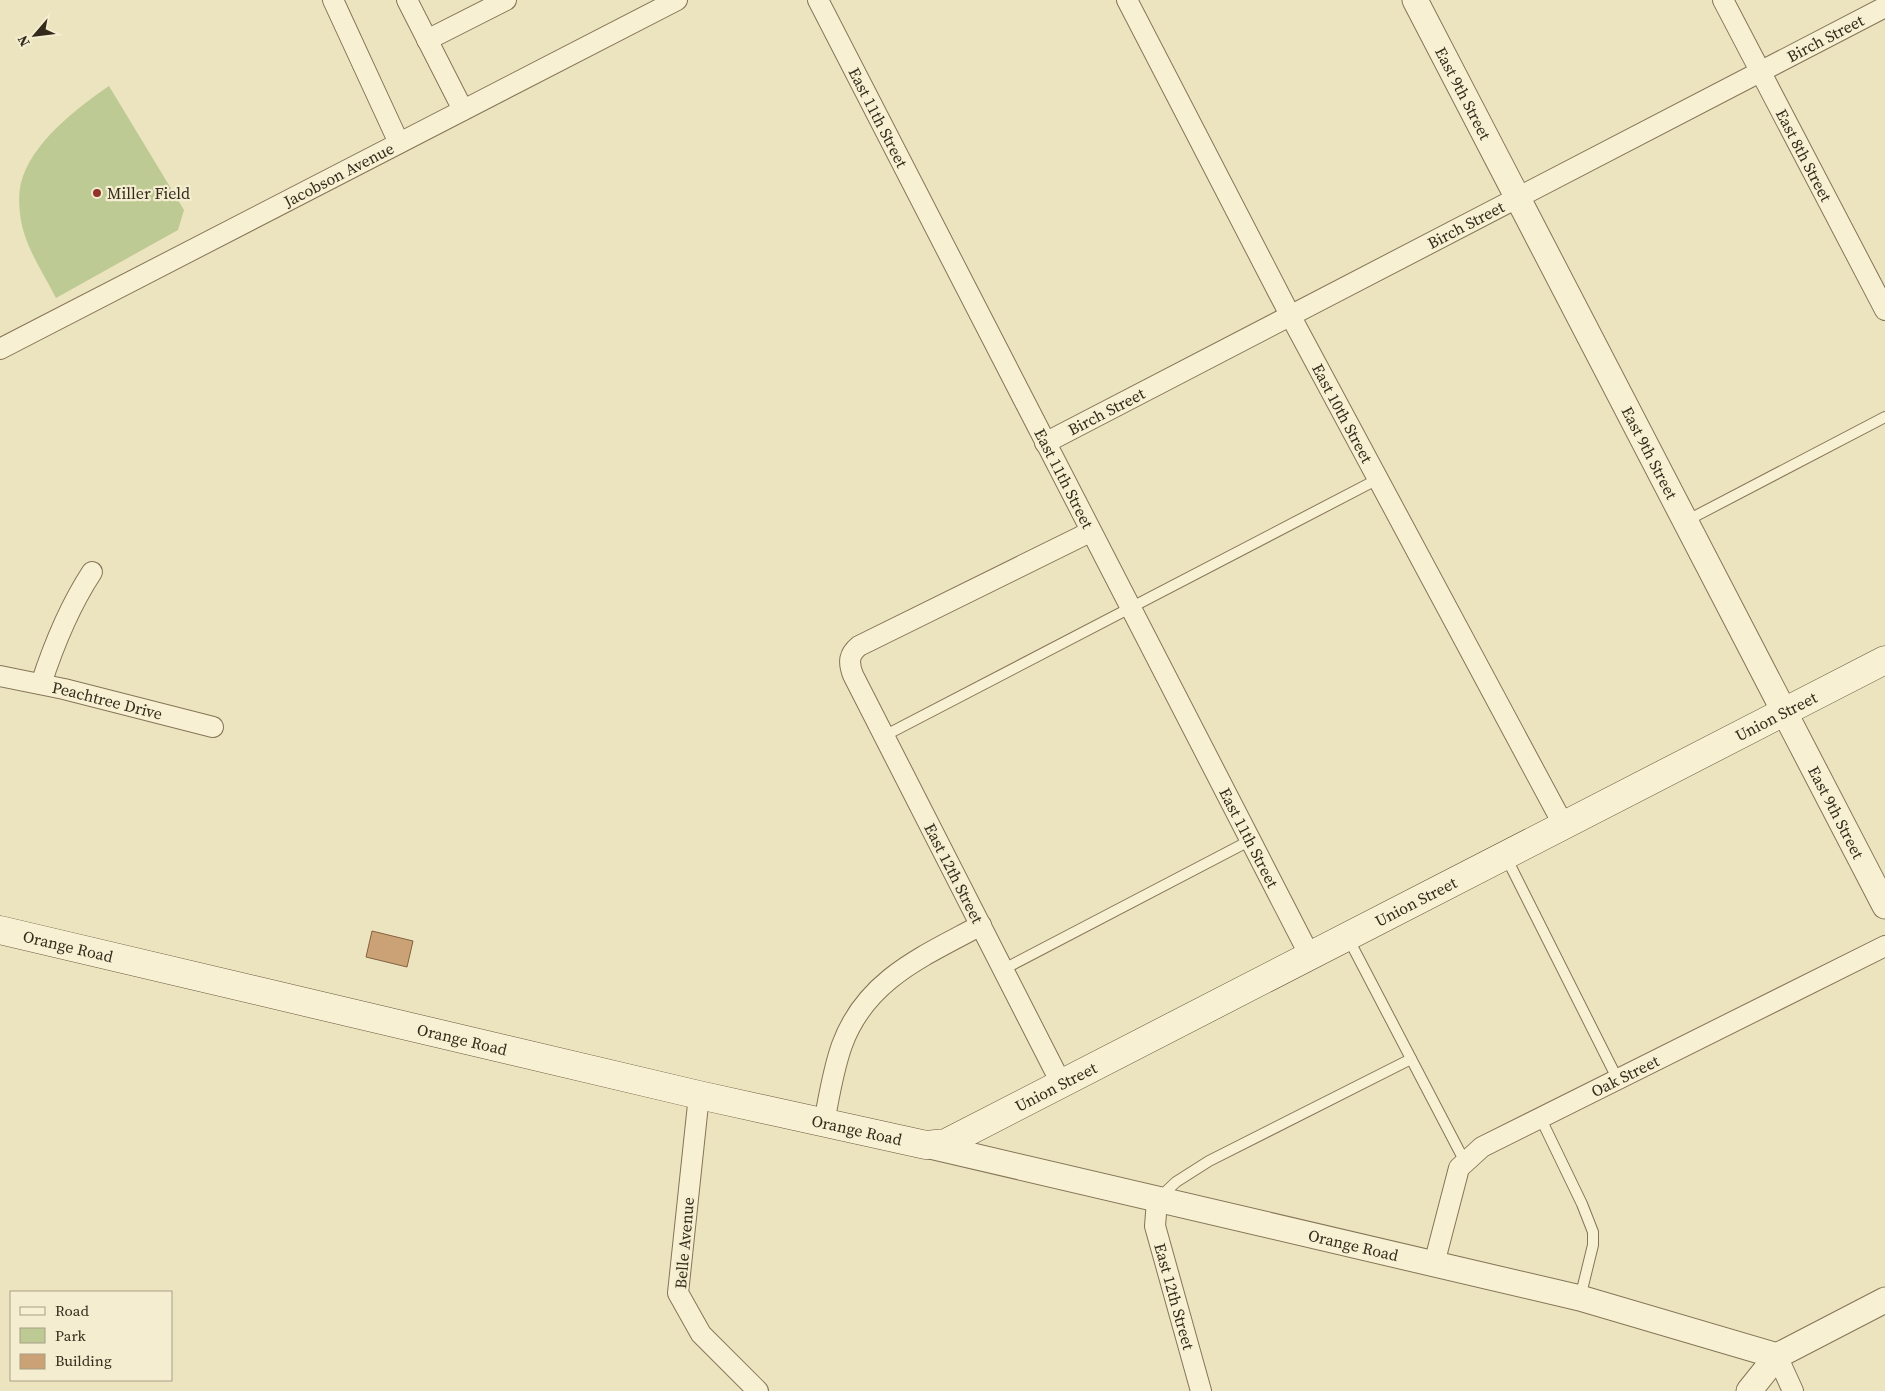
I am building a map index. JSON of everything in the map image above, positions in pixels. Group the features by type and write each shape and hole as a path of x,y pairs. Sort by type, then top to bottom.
{"main road":[{"name":"Union Street","path":"936,1144 1062,1085 1563,824 1885,660"},
{"name":"Orange Road","path":"0,930 699,1095 824,1123 936,1144"}],"street":[{"path":"333,0 399,143"},
{"path":"407,0 463,110"},
{"path":"427,40 506,0"},
{"name":"Jacobson Avenue","path":"0,349 677,0"},
{"name":"East 11th Street","path":"818,0 1090,532 1310,956"},
{"name":"East 10th Street","path":"1127,0 1290,315 1563,824"},
{"name":"East 9th Street","path":"1415,0 1885,906"},
{"name":"East 8th Street","path":"1723,0 1885,310"},
{"name":"Birch Street","path":"1045,444 1290,315 1885,8"},
{"name":"East 12th Street","path":"1062,1085 853,675 849,660 852,652 859,646 1090,532"},
{"path":"41,684 58,634 76,596 92,572"},
{"name":"Peachtree Drive","path":"0,676 41,684 213,727"},
{"path":"824,1123 836,1061 842,1043 850,1026 868,999 894,974 981,925"},
{"name":"Oak Street","path":"1434,1264 1459,1168 1482,1147 1885,946"},
{"name":"Belle Avenue","path":"699,1095 678,1293 700,1334 758,1391"},
{"name":"Orange Road","path":"936,1144 1158,1200 1580,1298 1777,1356"},
{"name":"East 12th Street","path":"1158,1200 1155,1226 1201,1391"},
{"path":"1749,1391 1777,1356 1885,1300"},
{"path":"1777,1356 1793,1391"}],"lane":[{"path":"1686,521 1885,417"},
{"path":"884,736 1378,479"},
{"path":"1004,969 1251,840"},
{"path":"1505,854 1618,1080"},
{"path":"1348,936 1465,1162"},
{"path":"1158,1200 1176,1182 1209,1161 1411,1059"},
{"path":"1540,1117 1582,1204 1593,1232 1593,1245 1580,1298"}],"green space":[{"name":"Miller Field","path":"109,86 184,210 178,230 56,298 35,260 25,236 20,210 19,196 21,183 26,168 34,154 45,141 70,116"}],"building":[{"path":"372,931 413,941 407,967 366,957"}],"place":[{"name":"Miller Field","path":"97,193"}]}
